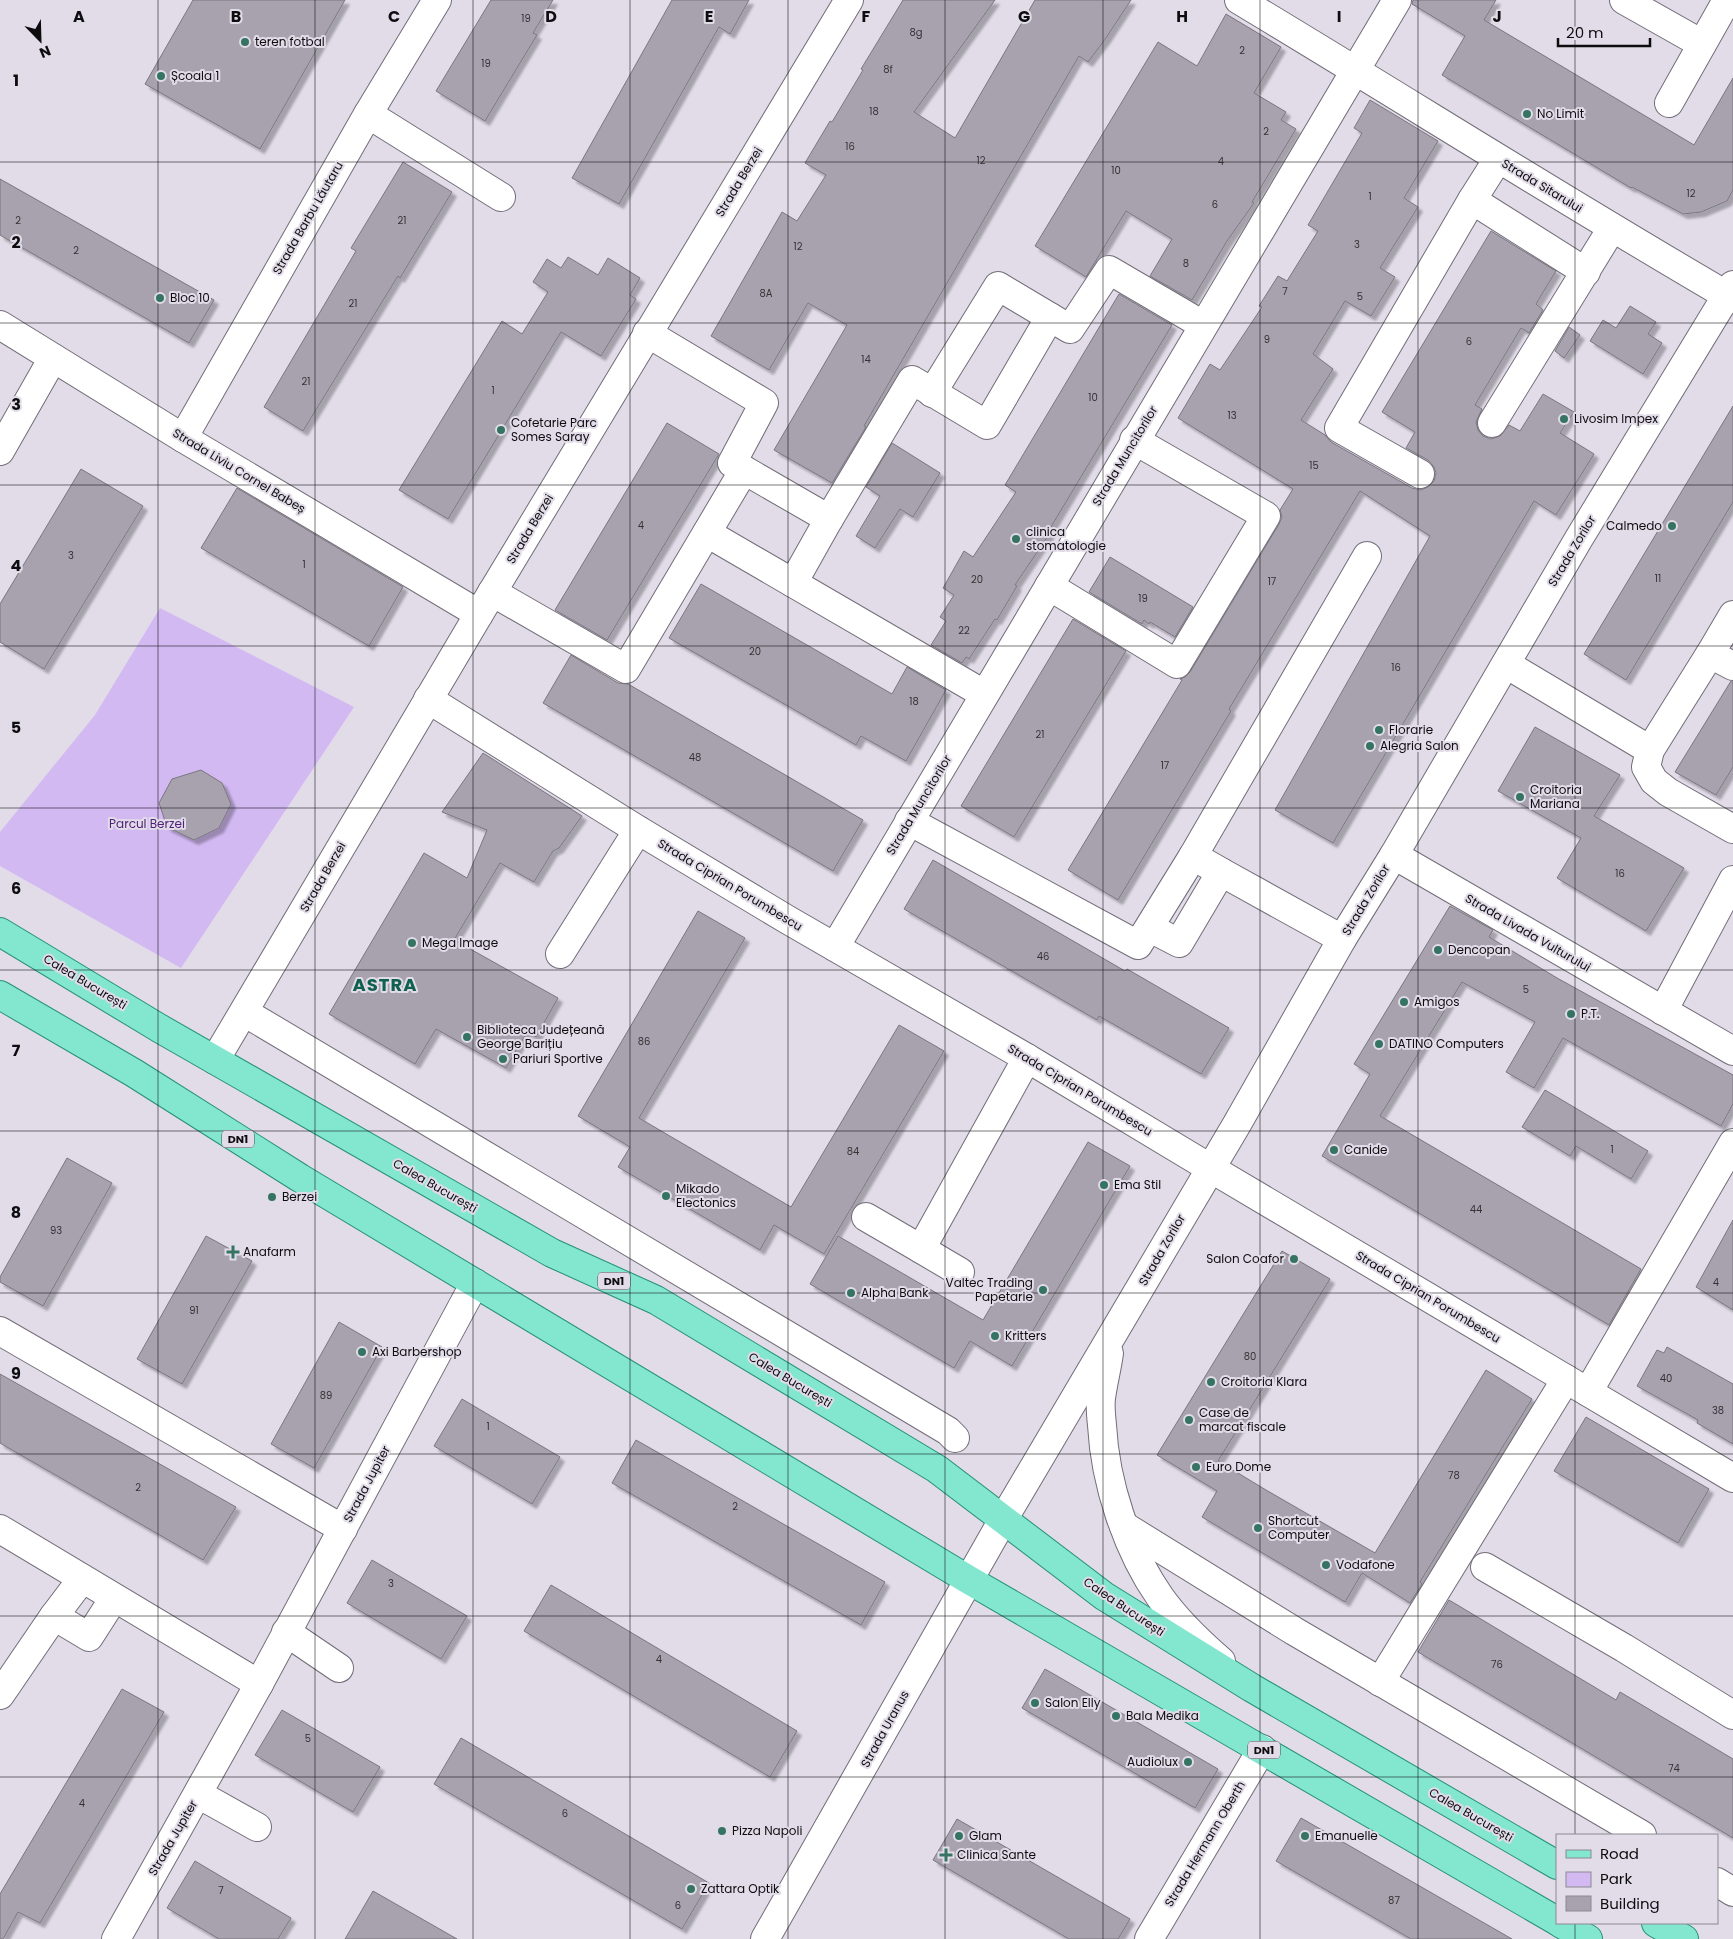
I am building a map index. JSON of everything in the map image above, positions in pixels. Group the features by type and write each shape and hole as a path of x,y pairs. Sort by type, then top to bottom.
{"main road":[{"name":"Calea București","path":"0,932 215,1060 552,1253 656,1300 938,1469 1104,1596 1252,1688 1556,1864"},
{"name":"DN1","path":"0,995 134,1073 292,1172 969,1580 1556,1920"},
{"path":"1562,1924 1588,1939"},
{"path":"1658,1924 1684,1939"}],"street":[{"name":"Strada Barbu Lăutaru","path":"183,438 368,114 437,0"},
{"name":"Strada Berzei","path":"215,1060 485,603 849,0"},
{"name":"Strada Sitarului","path":"1239,0 1612,228 1731,293"},
{"path":"1354,69 1397,0"},
{"path":"1624,0 1702,44"},
{"path":"1669,103 1728,0"},
{"name":"Strada Muncitorilor","path":"835,947 1354,69"},
{"path":"368,114 501,197"},
{"path":"1420,474 1339,428 1472,200 1498,159"},
{"path":"1472,200 1586,272"},
{"path":"1492,423 1612,228"},
{"path":"932,393 998,286 1070,329 1109,270 1203,324"},
{"name":"Strada Zorilor","path":"1004,1518 1342,939 1394,855 1578,540 1731,293"},
{"path":"793,583 912,380 987,425 1050,318"},
{"name":"Strada Liviu Cornel Babeș","path":"0,325 183,438 485,603 626,669 707,533"},
{"path":"648,333 764,403 732,463 829,519"},
{"path":"0,451 53,358"},
{"path":"1049,586 1177,664 1266,516 1134,440"},
{"path":"744,470 707,533 984,694"},
{"path":"909,820 1138,945 1193,856 1367,556"},
{"path":"1733,614 1722,660 1650,750 1646,767 1654,781 1668,792 1733,829"},
{"path":"1506,664 1650,750"},
{"name":"Strada Ciprian Porumbescu","path":"428,699 638,830 1027,1058 1733,1478"},
{"path":"560,954 638,830"},
{"name":"Strada Livada Vulturului","path":"1394,855 1733,1051"},
{"path":"1193,856 1342,939"},
{"path":"1150,928 1179,943 1221,872"},
{"path":"1663,1011 1733,880"},
{"path":"244,1012 948,1431 955,1438"},
{"path":"921,1249 1027,1058"},
{"path":"1380,1682 1577,1385 1733,1143"},
{"path":"866,1217 960,1272"},
{"name":"Strada Jupiter","path":"116,1939 198,1794 475,1283"},
{"path":"0,1331 343,1529"},
{"path":"1113,1334 1101,1400 1103,1450 1124,1526 1142,1566 1161,1598 1200,1642 1252,1688"},
{"name":"Strada Uranus","path":"765,1939 1004,1518"},
{"path":"1124,1526 1294,1631 1640,1834"},
{"path":"0,1529 258,1684"},
{"path":"1485,1567 1616,1643 1733,1716"},
{"path":"0,1695 54,1616 82,1579"},
{"path":"54,1616 89,1637 114,1598"},
{"path":"286,1632 339,1668"},
{"name":"Strada Hermann Oberth","path":"1149,1939 1262,1749"},
{"path":"198,1794 257,1827"},
{"path":"1718,1883 1733,1892"}],"green space":[{"name":"Parcul Berzei","path":"160,608 354,707 181,968 0,866 0,832 95,715"}],"building":[{"name":"teren fotbal","path":"193,0 345,0 260,149 145,84"},
{"path":"491,0 553,0 533,33 537,35 485,121 436,91"},
{"path":"672,0 749,0 730,34 719,27 619,204 572,178"},
{"path":"903,0 995,0 914,112 955,138 1035,0 1131,0 1088,62 1079,56 832,483 774,450 847,325 808,303 769,370 711,336 782,212 797,221 826,175 805,163 830,121 832,122 863,70 861,69"},
{"path":"1413,0 1496,0 1484,20 1694,145 1733,78 1733,190 1727,201 1701,212 1683,214 1631,188 1442,75 1465,36 1412,4"},
{"path":"1226,14 1281,47 1254,93 1286,112 1281,120 1296,129 1252,202 1254,203 1227,241 1192,300 1150,276 1172,239 1126,211 1086,277 1035,246 1158,42 1197,66"},
{"path":"1370,100 1438,141 1404,198 1418,207 1380,268 1395,277 1371,316 1345,301 1313,354 1333,369 1301,420 1325,435 1331,442 1412,488 1421,490 1428,487 1434,481 1436,473 1434,467 1428,460 1406,448 1415,432 1382,412 1491,231 1556,271 1536,304 1543,310 1529,333 1521,328 1475,405 1482,409 1476,422 1478,430 1483,436 1491,439 1500,436 1509,425 1520,431 1543,394 1574,412 1560,433 1594,454 1556,515 1534,501 1333,843 1275,810 1430,536 1360,491 1229,709 1231,711 1118,900 1068,870 1182,680 1180,679 1190,672 1279,524 1282,517 1280,510 1293,489 1178,418 1210,364 1220,370 1262,307 1259,306 1278,276 1287,281 1318,231 1308,225 1362,133 1354,128"},
{"path":"403,162 452,192 303,431 264,407 356,251 351,248"},
{"path":"0,179 214,300 189,343 0,235"},
{"path":"568,257 598,275 608,258 640,278 630,295 636,299 601,356 561,332 448,519 399,490 502,321 522,334 548,292 533,282 547,259 561,268"},
{"path":"1119,294 1172,325 1048,532 1050,533 1015,585 1017,586 997,620 995,619 969,659 966,657 962,663 931,645 946,621 940,617 954,595 943,588 964,551 973,557 1016,492 1005,485"},
{"path":"1630,306 1656,322 1648,334 1662,343 1643,374 1590,341 1603,320 1616,328"},
{"path":"1569,327 1580,335 1564,358 1555,351"},
{"path":"1733,406 1733,502 1626,680 1584,654"},
{"path":"667,423 719,454 607,640 555,610"},
{"path":"892,443 940,473 913,517 900,509 875,548 856,536 880,496 866,487"},
{"path":"81,469 143,506 44,669 0,642 0,604"},
{"path":"237,488 403,587 369,646 201,548"},
{"path":"1110,557 1193,607 1175,637 1150,622 1149,624 1144,620 1142,624 1089,592"},
{"path":"701,584 892,694 907,667 946,690 906,761 861,736 856,745 669,638"},
{"path":"1073,619 1126,651 1014,837 961,806"},
{"path":"571,655 618,683 628,684 863,820 833,871 543,703"},
{"path":"1731,681 1733,682 1733,767 1716,795 1675,772"},
{"path":"1535,727 1620,775 1594,816 1684,868 1646,931 1557,878 1581,838 1498,791"},
{"path":"483,753 582,816 559,848 553,851 534,882 500,863 454,940 558,998 536,1037 527,1032 506,1068 436,1029 415,1064 329,1014 424,853 467,878 487,830 442,812"},
{"path":"201,770 222,783 231,804 219,828 194,840 167,827 159,803 172,779"},
{"path":"933,860 1125,971 1127,969 1229,1028 1201,1074 1099,1016 1097,1020 904,909"},
{"path":"1450,906 1493,930 1489,937 1557,978 1733,1075 1733,1104 1721,1126 1563,1038 1534,1088 1506,1072 1535,1022 1462,982 1380,1116 1641,1269 1609,1325 1322,1156 1370,1074 1354,1064"},
{"path":"698,911 745,938 639,1118 791,1207 899,1025 944,1051 824,1254 774,1225 760,1250 618,1167 630,1147 578,1116"},
{"path":"1545,1090 1648,1151 1631,1179 1576,1146 1570,1156 1522,1127"},
{"path":"1088,1142 1130,1166 1012,1366 970,1341 954,1368 810,1284 838,1236 983,1320"},
{"path":"67,1158 112,1183 43,1306 0,1282 0,1277"},
{"path":"1733,1220 1733,1310 1696,1287"},
{"path":"206,1236 252,1261 182,1384 137,1359"},
{"path":"1282,1251 1330,1279 1218,1461 1266,1490 1375,1553 1486,1370 1532,1399 1420,1582 1422,1584 1410,1603 1362,1573 1345,1602 1202,1517 1217,1491 1157,1455"},
{"path":"339,1322 382,1347 314,1468 271,1444"},
{"path":"1667,1347 1733,1384 1733,1444 1697,1423 1698,1420 1637,1386 1657,1350 1664,1353"},
{"path":"0,1374 236,1507 203,1560 0,1443"},
{"path":"462,1399 560,1457 532,1504 434,1446"},
{"path":"1586,1417 1709,1489 1678,1543 1554,1471"},
{"path":"636,1440 885,1582 861,1625 612,1483"},
{"path":"372,1560 467,1616 441,1659 347,1603"},
{"path":"551,1585 797,1731 770,1777 524,1631"},
{"path":"1449,1600 1616,1700 1620,1692 1733,1759 1733,1838 1418,1652"},
{"path":"1045,1669 1218,1769 1195,1808 1022,1708"},
{"path":"122,1689 164,1712 40,1923 18,1912 3,1939 0,1939 0,1894"},
{"path":"282,1710 380,1767 353,1812 255,1755"},
{"path":"461,1738 709,1883 682,1929 434,1784"},
{"path":"1301,1818 1512,1939 1411,1939 1276,1861"},
{"path":"957,1819 1130,1919 1118,1939 1069,1939 933,1860"},
{"path":"195,1861 291,1918 278,1939 219,1939 167,1908"},
{"path":"373,1891 457,1939 345,1939"}],"place":[{"name":"teren fotbal","path":"245,42"},
{"name":"Școala 1","path":"161,76"},
{"name":"No Limit","path":"1527,114"},
{"name":"Bloc 10","path":"160,298"},
{"name":"Livosim Impex","path":"1564,419"},
{"name":"Cofetarie Parc Somes Saray","path":"501,430"},
{"name":"Calmedo","path":"1672,526"},
{"name":"clinica stomatologie","path":"1016,539"},
{"name":"Florarie","path":"1379,730"},
{"name":"Alegria Salon","path":"1370,746"},
{"name":"Croitoria Mariana","path":"1520,797"},
{"name":"Mega Image","path":"412,943"},
{"name":"Dencopan","path":"1438,950"},
{"name":"Amigos","path":"1404,1002"},
{"name":"P.T.","path":"1571,1014"},
{"name":"Biblioteca Județeană George Barițiu","path":"467,1037"},
{"name":"DATINO Computers","path":"1379,1044"},
{"name":"Pariuri Sportive","path":"503,1059"},
{"name":"Canide","path":"1334,1150"},
{"name":"Ema Stil","path":"1104,1185"},
{"name":"Mikado Electonics","path":"666,1196"},
{"name":"Berzei","path":"272,1197"},
{"name":"Anafarm","path":"233,1252"},
{"name":"Salon Coafor","path":"1294,1259"},
{"name":"Valtec Trading Papetarie","path":"1043,1290"},
{"name":"Alpha Bank","path":"851,1293"},
{"name":"Kritters","path":"995,1336"},
{"name":"Axi Barbershop","path":"362,1352"},
{"name":"Croitoria Klara","path":"1211,1382"},
{"name":"Case de marcat fiscale","path":"1189,1420"},
{"name":"Euro Dome","path":"1196,1467"},
{"name":"Shortcut Computer","path":"1258,1528"},
{"name":"Vodafone","path":"1326,1565"},
{"name":"Salon Elly","path":"1035,1703"},
{"name":"Bala Medika","path":"1116,1716"},
{"name":"Audiolux","path":"1188,1762"},
{"name":"Pizza Napoli","path":"722,1831"},
{"name":"Glam","path":"959,1836"},
{"name":"Emanuelle","path":"1305,1836"},
{"name":"Clinica Sante","path":"946,1855"},
{"name":"Zattara Optik","path":"691,1889"}],"district":[{"name":"ASTRA","path":"385,985"}]}
